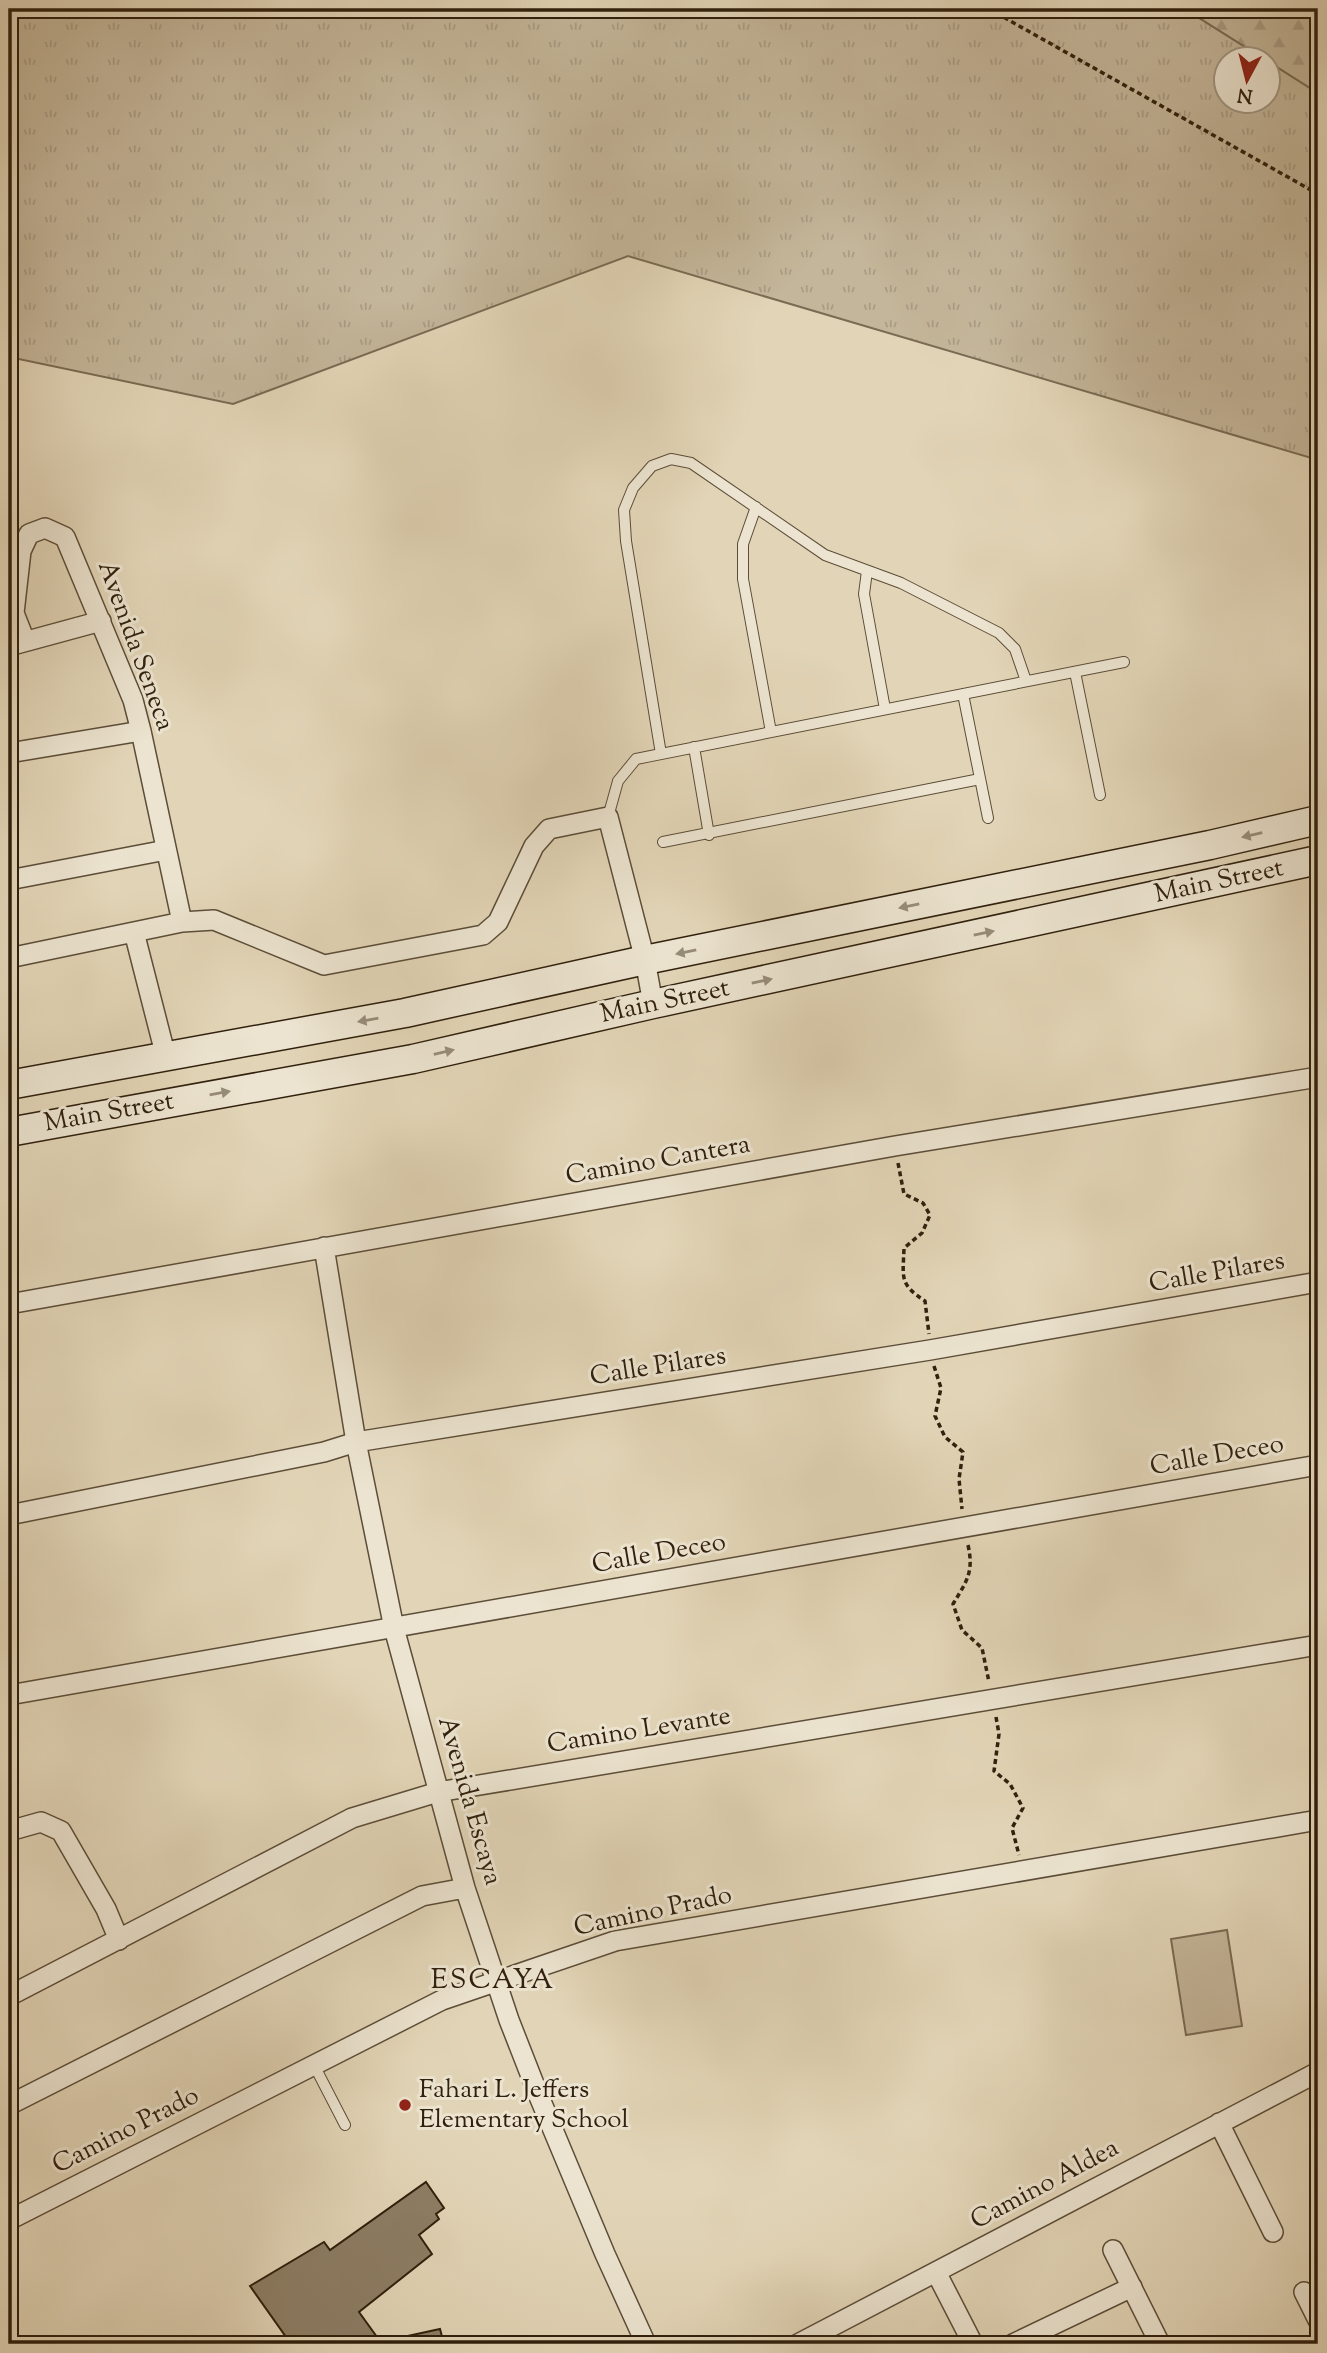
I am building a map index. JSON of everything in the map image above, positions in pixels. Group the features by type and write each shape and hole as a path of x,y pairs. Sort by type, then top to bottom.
{"main road":[{"name":"Main Street","path":"9,1085 405,1013 645,960 1210,845 1318,820"},
{"name":"Main Street","path":"9,1132 412,1059 1318,860"}],"street":[{"name":"Avenida Seneca","path":"17,644 14,613 21,551 29,534 45,528 65,537 133,700 182,922"},
{"path":"17,644 101,621"},
{"path":"9,753 141,731"},
{"path":"9,958 182,922 215,920 324,965 483,935 498,922 534,846 549,829 608,817 645,960 653,1004"},
{"path":"9,880 166,850"},
{"path":"134,932 166,1057"},
{"name":"Camino Cantera","path":"9,1304 895,1146 1318,1077"},
{"name":"Avenida Escaya","path":"324,1247 356,1442 394,1628 465,1888 509,2020 569,2171 646,2344"},
{"name":"Calle Pilares","path":"9,1515 324,1452 356,1442 930,1350 1318,1282"},
{"name":"Calle Deceo","path":"9,1695 964,1525 1318,1465"},
{"name":"Camino Levante","path":"9,1996 352,1818 438,1792 1318,1645"},
{"name":"Camino Prado","path":"9,2220 442,2000 615,1941 1318,1820"},
{"path":"9,1831 41,1822 61,1830 106,1909 119,1940"},
{"path":"9,2105 422,1896 465,1888"},
{"name":"Camino Aldea","path":"797,2344 1318,2072"},
{"path":"1219,2123 1273,2232"},
{"path":"1113,2249 1160,2344"},
{"path":"936,2272 973,2344"},
{"path":"1013,2344 1132,2287"},
{"path":"1304,2292 1318,2320"}],"lane":[{"path":"661,754 626,541 624,510 633,488 652,466 671,460 691,463 825,555 901,583 999,633 1015,649 1026,681"},
{"path":"756,507 743,544 743,579 771,732"},
{"path":"867,571 864,594 885,709"},
{"path":"608,817 618,781 636,759 1124,662"},
{"path":"1075,672 1100,795"},
{"path":"963,694 988,818"},
{"path":"694,747 709,835"},
{"path":"663,842 709,835 980,779"},
{"path":"314,2065 345,2125"}],"path":[{"path":"989,9 1318,194"},
{"path":"895,1146 904,1194 923,1203 930,1215 922,1233 904,1248 903,1278 910,1291 925,1301 930,1350 941,1388 935,1416 945,1437 963,1452 959,1479 971,1559 970,1576 953,1604 962,1630 982,1648 999,1734 994,1771 1010,1784 1023,1808 1012,1828 1023,1871"}],"green space":[{"path":"9,9 1185,9 1244,46 1212,46 1212,116 1282,116 1282,69 1318,91 1318,460 628,256 233,404 9,357"},
{"path":"1185,9 1318,9 1318,91 1282,70 1282,46 1244,46"},
{"path":"1227,1930 1242,2026 1186,2035 1171,1939"}],"building":[{"path":"426,2182 444,2208 436,2214 439,2219 419,2235 432,2254 359,2312 382,2344 291,2344 250,2286 324,2242 330,2250"},
{"path":"440,2329 444,2344 398,2344 398,2338"}],"place":[{"name":"Fahari L. Jeffers Elementary School","path":"405,2105"}],"district":[{"name":"ESCAYA","path":"493,1981"}]}
